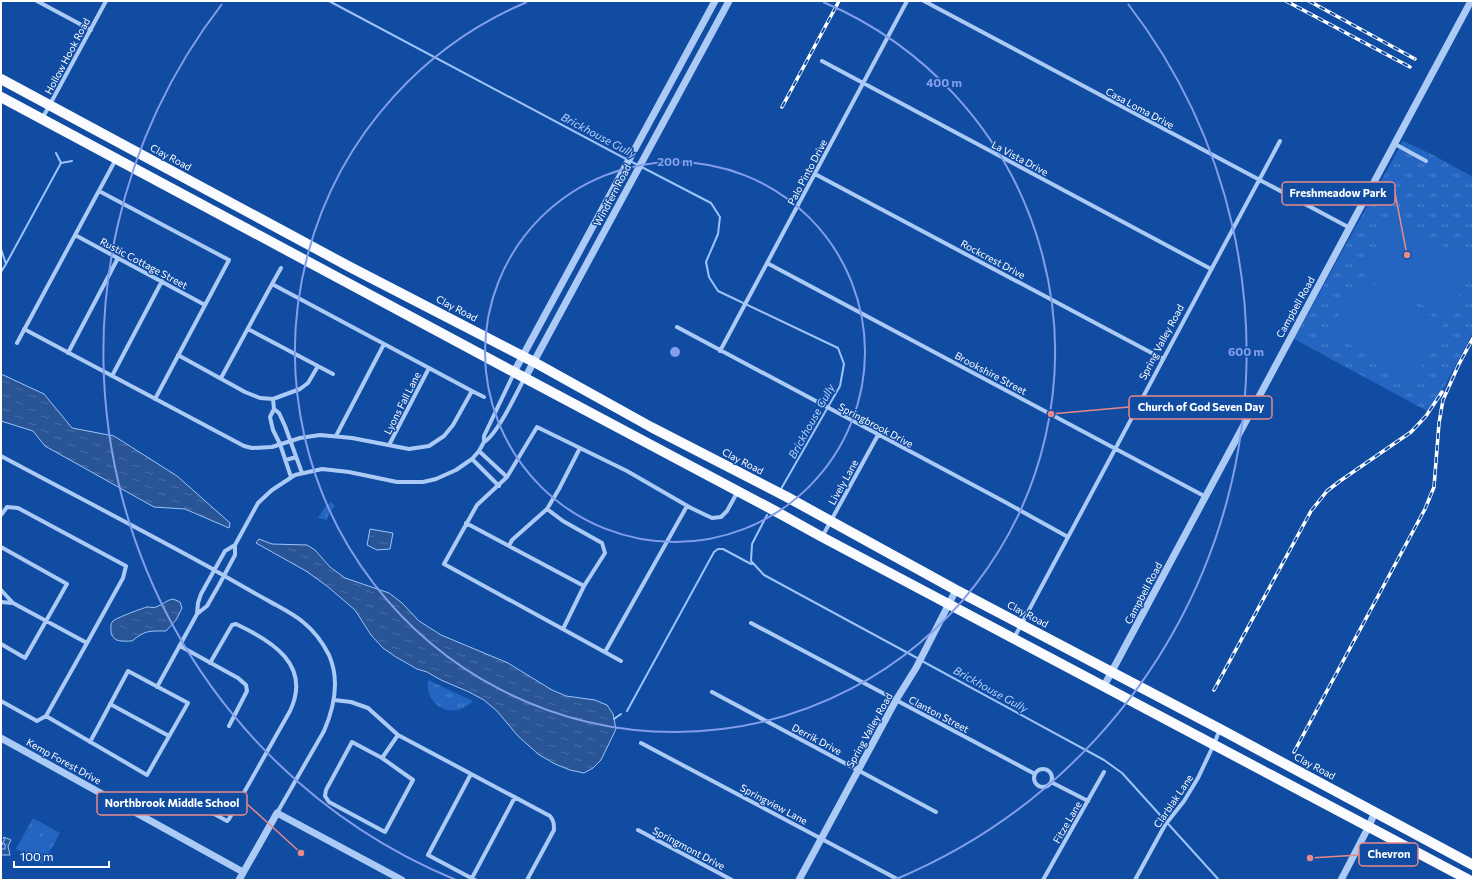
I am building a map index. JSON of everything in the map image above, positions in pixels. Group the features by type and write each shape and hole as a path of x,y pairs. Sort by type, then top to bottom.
{"main road":[{"name":"Clay Road","path":"1,80 350,267 534,362 651,427 831,520 956,590 1220,729 1473,865"},
{"path":"1,97 525,378 642,439 822,537 1469,880"},
{"path":"146,175 154,162"},
{"path":"242,226 249,213"},
{"path":"342,280 350,267"},
{"path":"642,439 651,427"},
{"path":"1175,723 1186,711"},
{"path":"1455,872 1462,859"}],"street":[{"path":"38,1 90,30"},
{"name":"Hollow Hook Road","path":"42,119 106,1"},
{"name":"Windfern Road","path":"514,372 716,1"},
{"name":"Windfern Road","path":"525,378 729,1"},
{"name":"Palo Pinto Drive","path":"720,351 907,1"},
{"name":"Casa Loma Drive","path":"924,1 1350,228"},
{"name":"Campbell Road","path":"1104,686 1471,1"},
{"name":"La Vista Drive","path":"822,61 1211,269"},
{"name":"Spring Valley Road","path":"1014,638 1280,141"},
{"path":"1395,144 1426,161"},
{"path":"17,343 116,159"},
{"name":"Rockcrest Drive","path":"815,174 1163,359"},
{"path":"621,175 630,183"},
{"path":"99,191 229,260 155,399"},
{"name":"Rustic Cottage Street","path":"75,235 205,304"},
{"path":"580,250 591,256"},
{"path":"68,353 118,258"},
{"name":"Brookshire Street","path":"768,263 1206,497"},
{"path":"221,378 281,268"},
{"path":"112,376 162,281"},
{"path":"272,284 484,397"},
{"name":"Springbrook Drive","path":"677,327 1068,537"},
{"path":"24,329 244,446 252,448 272,447 290,441 320,435 336,436 410,449 429,446 444,436 453,425 472,391"},
{"path":"248,329 333,374"},
{"path":"336,436 384,344"},
{"path":"178,355 245,392 260,398 273,399 300,389 308,383 318,366"},
{"name":"Lyons Fall Lane","path":"389,445 429,368"},
{"path":"197,614 207,606 235,555 235,545 248,519 258,503 272,490 291,477 322,469 349,472 397,482 423,482 436,479 456,470 472,459 479,451 484,442 484,436 514,372"},
{"path":"484,442 489,439 495,431 525,378"},
{"path":"273,399 274,409 270,417 273,430 280,444 291,477"},
{"path":"274,409 278,413 302,473"},
{"path":"621,661 444,564 477,505 507,477 537,427 627,472 687,506 712,518 721,517 728,512 738,491"},
{"name":"Lively Lane","path":"822,537 878,435"},
{"path":"509,546 512,540 547,509 580,448"},
{"path":"479,451 507,477"},
{"path":"1,456 214,570 292,615 304,623 329,655 335,683 334,700 330,717 324,731 239,880"},
{"path":"286,460 296,456"},
{"path":"472,459 498,486"},
{"path":"605,652 687,506"},
{"path":"1,515 7,507 18,508 126,566 123,578 46,716 37,721 1,701"},
{"path":"547,509 563,521 602,543 605,553 584,586 563,629"},
{"path":"466,523 584,586"},
{"path":"157,687 197,614 201,594 214,570 225,551 235,545"},
{"path":"1,546 67,584 25,658 1,644"},
{"path":"1,590 13,603 87,643"},
{"name":"Spring Valley Road","path":"799,880 896,700 916,668 956,590"},
{"path":"1,602 13,603"},
{"name":"Clanton Street","path":"751,623 1035,774"},
{"path":"189,800 227,821 290,711 295,695 294,674 286,657 272,644 236,624 232,625 210,663"},
{"path":"180,646 246,685 246,695 229,726"},
{"path":"46,716 90,742 147,775 188,703 128,671 90,742"},
{"name":"Derrik Drive","path":"712,692 936,812"},
{"path":"334,700 351,702 368,708 398,735 550,816 553,820 554,830 527,880"},
{"path":"110,704 169,736"},
{"name":"Clarblak Lane","path":"1136,880 1165,825 1184,801 1198,778 1220,729"},
{"path":"382,758 398,735"},
{"name":"Kemp Forest Drive","path":"1,738 243,872"},
{"path":"352,742 382,758 413,780 385,832 330,802 325,796 326,790 352,742"},
{"name":"Springview Lane","path":"641,743 900,880"},
{"name":"Clanton Street","path":"1040,770 1047,770 1052,776 1051,782 1046,787 1039,786 1034,781 1035,774 1040,770"},
{"name":"Fitze Lane","path":"1043,880 1104,772"},
{"path":"471,774 428,855 473,879 515,797"},
{"name":"Clanton Street","path":"1051,782 1088,801"},
{"path":"1341,880 1375,812"},
{"path":"277,813 402,880"},
{"name":"Springmont Drive","path":"638,830 732,880"}],"green space":[{"path":"1403,141 1433,155 1473,177 1473,332 1439,397 1429,412 1294,339"},
{"path":"1391,218 1473,262 1473,269 1447,318 1362,273"},
{"path":"1360,277 1444,323 1414,380 1329,333"},
{"path":"331,502 335,506 329,513 327,520 318,518 325,507"},
{"path":"428,680 473,701 465,707 457,710 442,708 435,704 431,697 428,689"},
{"path":"33,818 60,833 43,864 16,849"},
{"path":"32,825 42,830 31,850 21,845"},
{"path":"45,832 54,837 43,857 34,852"}],"water":[{"path":"1,374 44,394 72,428 114,436 177,476 230,523 229,528 185,509 154,507 45,446 33,431 1,421"},
{"path":"370,529 393,533 390,549 377,550 367,545"},
{"path":"259,539 272,544 307,545 315,550 330,567 345,578 389,593 402,603 419,621 441,635 508,663 552,690 566,696 595,700 607,705 613,714 616,729 601,760 593,768 584,773 570,770 555,764 538,754 518,736 497,711 484,700 427,672 417,669 383,648 371,635 355,610 327,586 306,571 256,543"},
{"path":"173,599 180,602 182,608 176,620 166,631 148,632 132,641 119,641 112,636 111,625 113,621 147,607 156,607 168,600"},
{"path":"4,837 11,840 8,846 10,855 1,855 1,849 5,849 5,844 2,844 5,839 3,838"}],"waterway":[{"name":"Brickhouse Gully","path":"329,1 626,159"},
{"path":"56,153 61,163"},
{"path":"6,264 61,163 72,161"},
{"name":"Brickhouse Gully","path":"630,161 711,203 720,217 718,234 706,262 709,277 718,291 838,348 844,364 840,386 781,489"},
{"path":"1,249 6,264 1,272"},
{"name":"Brickhouse Gully","path":"767,515 752,544 751,561 764,575 919,659"},
{"path":"627,711 714,552 718,549 723,549 751,564 754,564"},
{"name":"Brickhouse Gully","path":"922,661 1104,760 1122,773 1219,880"},
{"path":"614,719 621,714"}],"railway":[{"path":"782,107 839,1"},
{"path":"1286,1 1410,67"},
{"path":"1309,1 1415,59"},
{"path":"1294,752 1425,509 1434,487 1439,423 1443,400 1459,364 1473,338"},
{"path":"1214,690 1311,511 1327,491 1411,432 1426,416 1442,392"}],"place":[{"name":"Freshmeadow Park","path":"1407,255"},
{"name":"Church of God Seven Day","path":"1051,414"},
{"name":"Northbrook Middle School","path":"301,853"},
{"name":"Chevron","path":"1310,858"}]}
